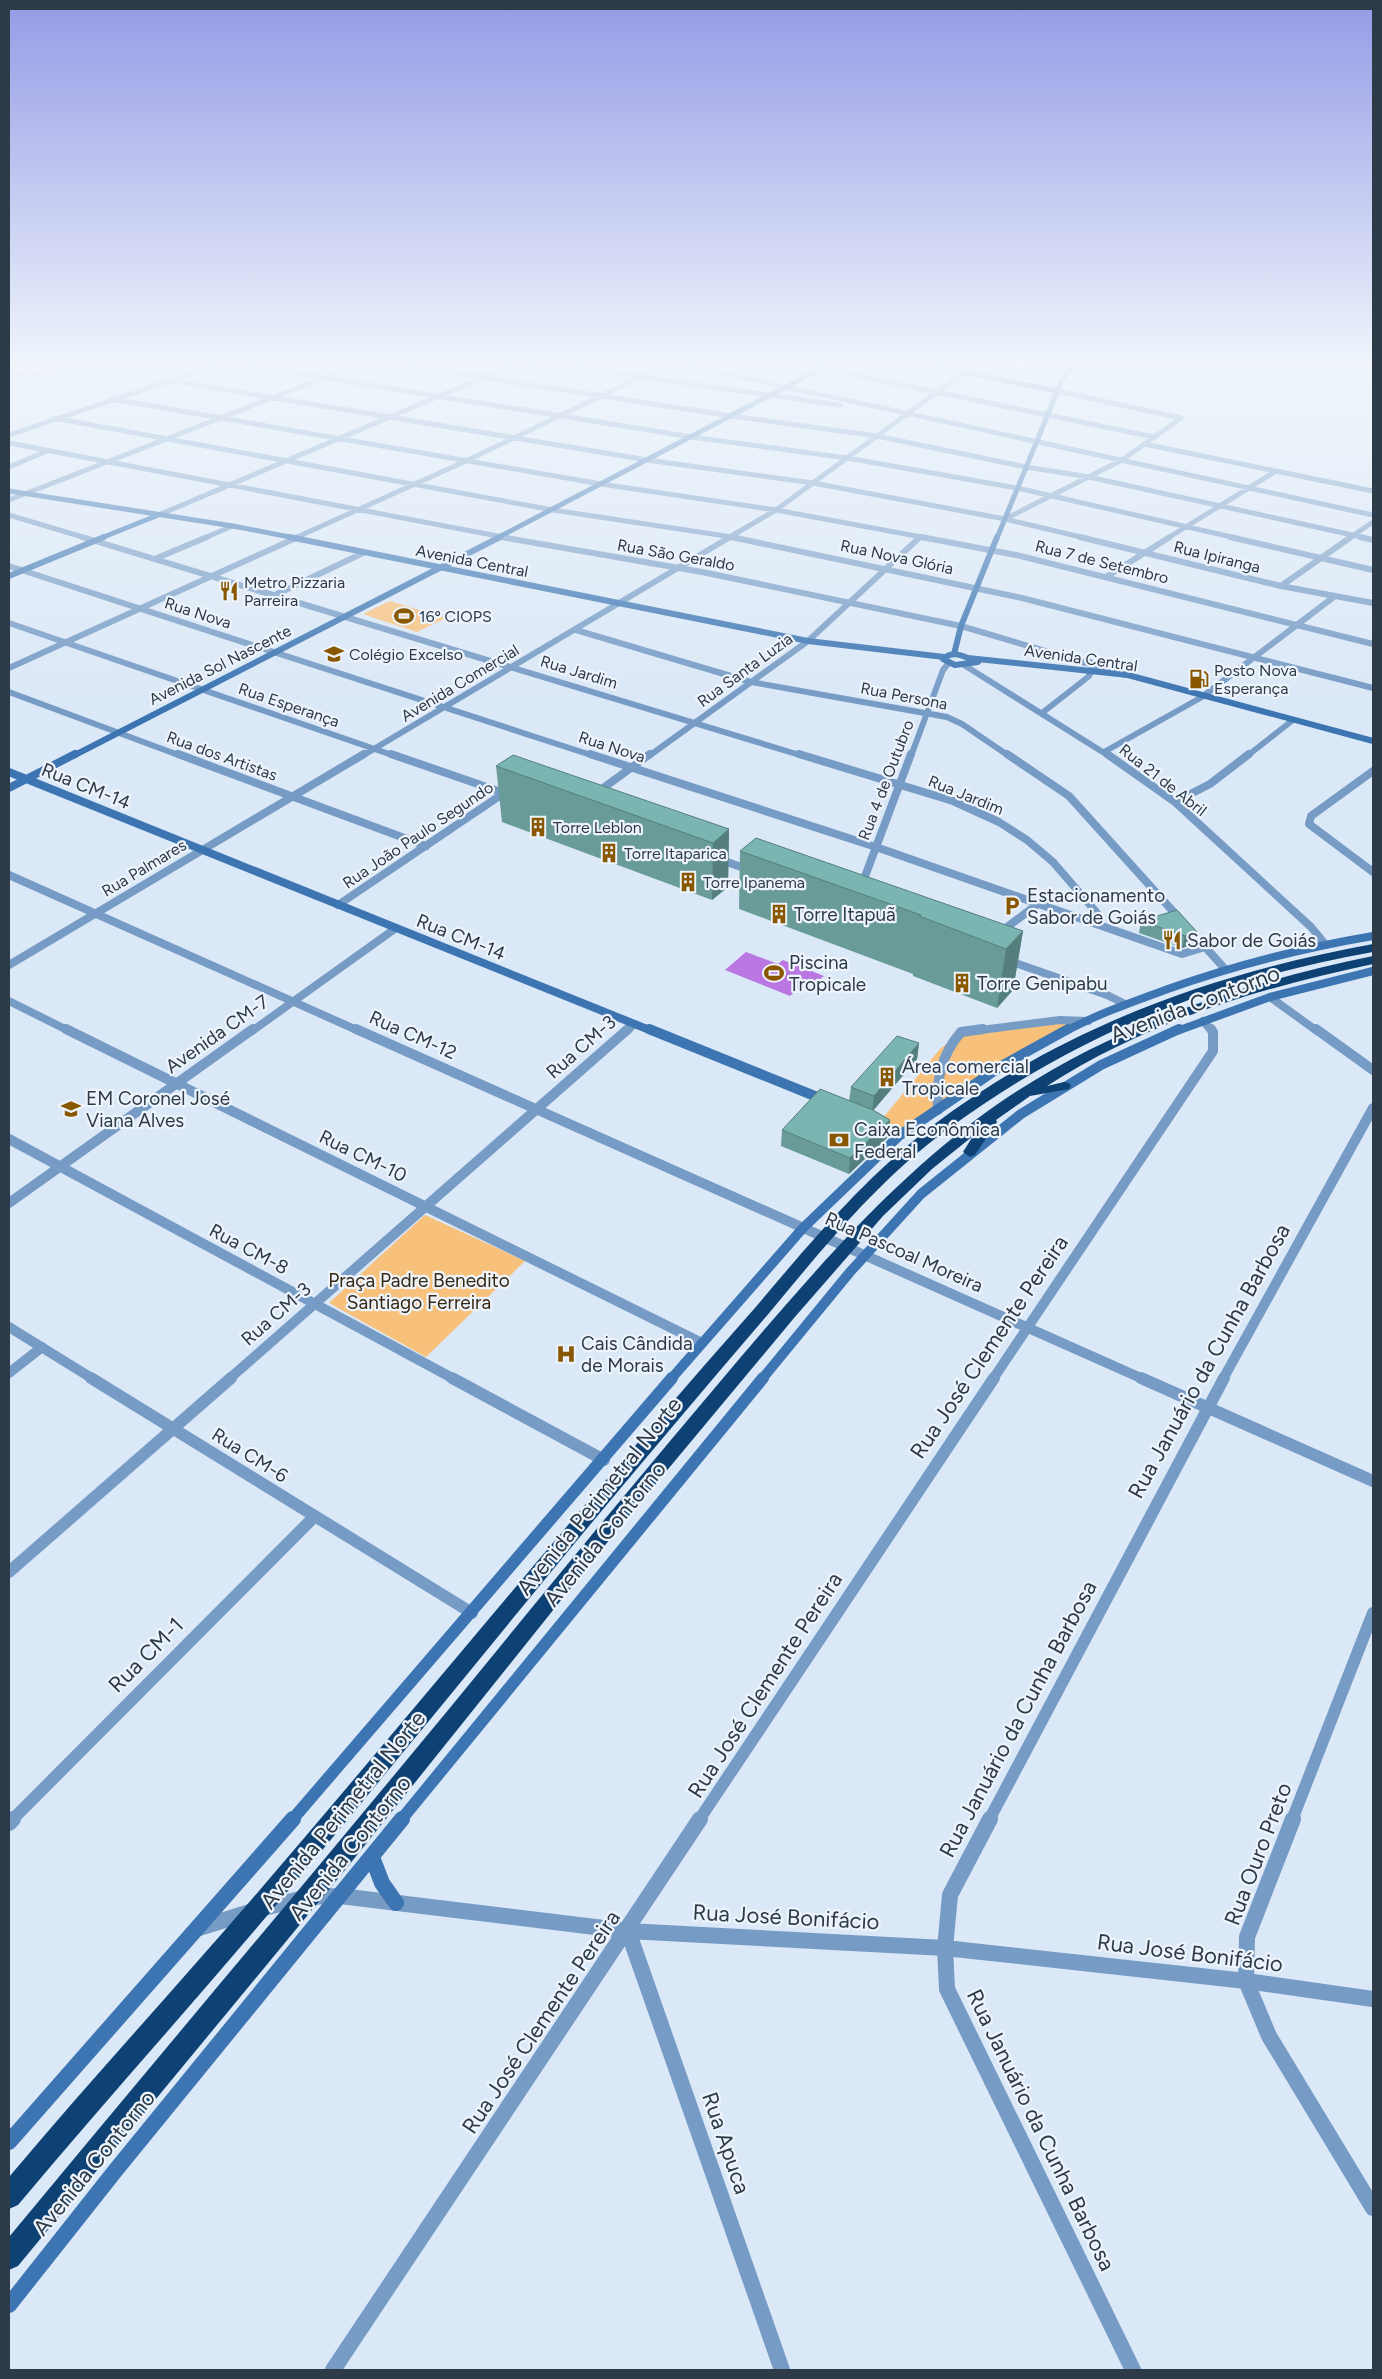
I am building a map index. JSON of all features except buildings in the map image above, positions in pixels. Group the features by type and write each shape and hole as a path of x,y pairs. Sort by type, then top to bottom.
{"highway":[{"name":"Avenida Perimetral Norte","path":"9,2196 89,2100 257,1909 638,1455 825,1236 879,1181 934,1132 1038,1062 1086,1037 1164,1003 1232,979 1297,962 1373,948"},
{"name":"Avenida Perimetral Norte","path":"9,2256 308,1897 653,1472 846,1246 901,1190 944,1152 1021,1096 1070,1066 1161,1020 1234,993 1337,967 1373,960"},
{"path":"1305,987 1337,967 1373,970"},
{"path":"1021,1096 1064,1086"},
{"path":"970,1152 996,1114"}],"street":[{"path":"9,500 69,477"},
{"name":"Rua São Geraldo","path":"187,477 500,538 702,572 961,626 1090,662 1128,675"},
{"path":"9,576 248,477"},
{"name":"Rua Nova Glória","path":"375,477 552,510 730,538 977,588 1373,688"},
{"path":"9,668 430,477"},
{"name":"Rua 7 de Setembro","path":"560,477 776,510 1016,555 1373,644"},
{"name":"Avenida Sol Nascente","path":"9,788 440,569 614,477"},
{"name":"Rua Ipiranga","path":"770,477 813,483 1005,519 1281,586 1373,603"},
{"name":"Avenida Comercial","path":"294,797 730,538 776,510 821,477"},
{"path":"955,477 1017,488 1373,570"},
{"path":"945,661 954,654 961,626 1022,477"},
{"path":"1005,519 1090,477"},
{"path":"1090,477 1373,540"},
{"path":"1200,477 1373,514"},
{"path":"1106,578 1267,477"},
{"path":"1305,477 1373,491"},
{"name":"Avenida Central","path":"9,491 233,526 440,569 808,641 929,657 945,661 986,661 1128,675 1202,697 1373,741"},
{"name":"Rua Jardim","path":"9,514 277,594 961,805 999,822 1039,848 1070,878 1097,913 1097,923"},
{"path":"1281,586 1373,522"},
{"path":"157,558 233,526"},
{"name":"Rua Santa Luzia","path":"589,798 808,641 919,538"},
{"path":"277,594 363,553"},
{"name":"Rua Nova","path":"9,566 876,847 1182,954 1205,947"},
{"path":"1104,752 1202,697 1335,596"},
{"name":"Rua Esperança","path":"9,623 504,793"},
{"name":"Rua Persona","path":"576,630 751,682 947,717 962,724 1069,796 1225,969"},
{"path":"954,654 967,662"},
{"name":"Rua 4 de Outubro","path":"857,899 945,661"},
{"name":"Rua 21 de Abril","path":"967,662 1104,752 1175,802 1311,927 1325,944"},
{"path":"1042,713 1088,677 1092,671 1090,662"},
{"name":"Rua dos Artistas","path":"9,692 426,846"},
{"path":"1175,802 1210,784 1293,720"},
{"path":"1373,771 1311,816 1309,824 1373,872"},
{"name":"Rua CM-14","path":"9,772 832,1104"},
{"name":"Rua João Paulo Segundo","path":"338,905 504,793 517,790"},
{"name":"Rua Palmares","path":"9,965 294,797"},
{"path":"708,855 764,875"},
{"name":"Rua CM-12","path":"9,875 803,1228"},
{"path":"991,940 1039,903"},
{"name":"Avenida CM-7","path":"9,1203 396,928"},
{"name":"Avenida Contorno","path":"9,2142 199,1928 803,1228 897,1133 938,1110 1003,1065 1125,1004 1225,969 1325,944 1373,936"},
{"path":"994,956 1107,995 1125,1004"},
{"name":"Avenida Contorno","path":"9,2305 115,2171 681,1477 865,1255 921,1194 970,1152 1064,1086 1131,1050 1270,997 1373,970"},
{"path":"1270,997 1373,1070"},
{"name":"Rua CM-10","path":"9,1000 702,1343"},
{"path":"938,1110 936,1090 939,1073 950,1043 962,1032 1060,1020 1088,1021"},
{"name":"Rua José Clemente Pereira","path":"333,2370 628,1931 1027,1326 1213,1051 1213,1032 1203,1021"},
{"name":"Rua CM-3","path":"9,1572 634,1024"},
{"name":"Rua Januário da Cunha Barbosa","path":"1133,2370 947,1989 944,1948 950,1896 1208,1408 1373,1108"},
{"name":"Rua CM-8","path":"9,1139 604,1460"},
{"name":"Rua Pascoal Moreira","path":"803,1228 825,1236 1373,1481"},
{"name":"Rua CM-6","path":"9,1327 472,1613"},
{"path":"9,1373 42,1348"},
{"name":"Rua CM-1","path":"9,1823 314,1517"},
{"name":"Rua Ouro Preto","path":"1373,1613 1248,1937 1246,1980 1269,2036 1373,2208"},
{"path":"372,1857 382,1883 396,1903"},
{"name":"Rua José Bonifácio","path":"199,1928 257,1909 308,1897 340,1896 628,1931 944,1948 1246,1980 1373,1999"},
{"name":"Rua Apuca","path":"628,1931 782,2370"}],"green space":[{"name":"16º CIOPS","path":"390,601 446,618 417,632 363,614"},
{"path":"1088,1021 1003,1065 900,1135 882,1119 940,1049 961,1032"},
{"name":"Praça Padre Benedito Santiago Ferreira","path":"425,1215 525,1261 426,1357 329,1303"}],"shaded area":[{"name":"Piscina Tropicale","path":"746,952 778,964 783,960 824,976 816,983 807,980 790,996 725,970"}],"place":[{"name":"Metro Pizzaria Parreira","path":"229,591"},
{"name":"16º CIOPS","path":"404,616"},
{"name":"Colégio Excelso","path":"334,654"},
{"name":"Posto Nova Esperança","path":"1199,679"},
{"name":"Torre Leblon","path":"538,827"},
{"name":"Torre Itaparica","path":"609,853"},
{"name":"Torre Ipanema","path":"688,882"},
{"name":"Estacionamento Sabor de Goiás","path":"1012,906"},
{"name":"Torre Itapuã","path":"779,914"},
{"name":"Sabor de Goiás","path":"1172,940"},
{"name":"Piscina Tropicale","path":"774,973"},
{"name":"Torre Genipabu","path":"962,983"},
{"name":"Área comercial Tropicale","path":"887,1077"},
{"name":"EM Coronel José Viana Alves","path":"71,1109"},
{"name":"Caixa Econômica Federal","path":"839,1140"},
{"name":"Cais Cândida de Morais","path":"566,1354"}]}
